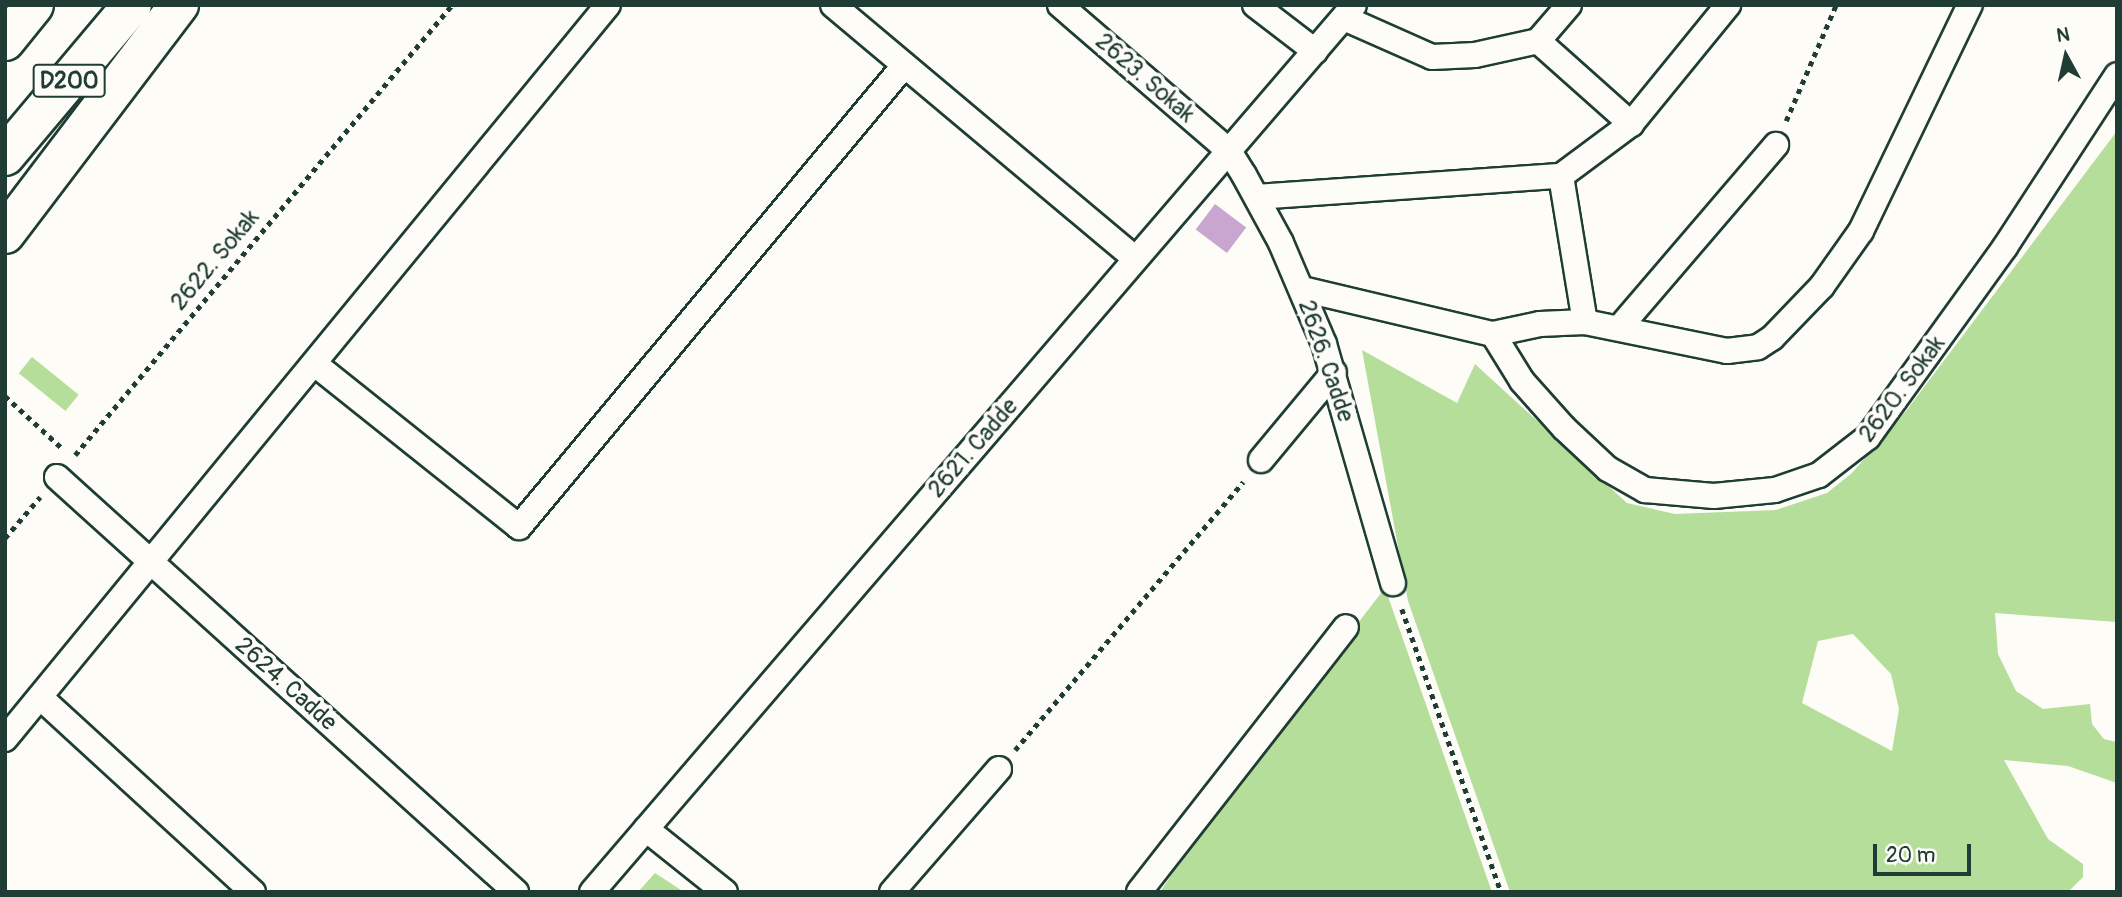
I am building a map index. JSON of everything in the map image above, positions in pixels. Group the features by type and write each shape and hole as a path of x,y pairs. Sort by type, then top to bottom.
{"highway":[{"name":"D200","path":"5,41 34,5"},
{"name":"D200","path":"5,156 132,5"},
{"path":"5,234 178,5"}],"street":[{"path":"5,739 608,5"},
{"path":"833,5 903,67 1136,259"},
{"name":"2623. Sokak","path":"1060,5 1229,151"},
{"path":"1255,5 1315,51"},
{"path":"1349,11 1432,57 1475,55 1538,41 1569,5"},
{"path":"1257,197 1561,176 1631,124 1728,5"},
{"path":"1302,289 1493,334 1540,324 1585,322 1620,327 1727,351 1758,347 1786,326 1842,260 1872,212 1970,5"},
{"name":"2621. Cadde","path":"592,892 1349,11"},
{"path":"1538,41 1631,124"},
{"path":"315,364 519,527 903,67"},
{"name":"2620. Sokak","path":"1493,334 1532,393 1625,482 1669,494 1714,496 1775,491 1805,481 1845,459 1886,415 2005,247 2117,75"},
{"path":"1620,327 1776,145"},
{"name":"2626. Cadde","path":"1229,151 1257,197 1302,289 1334,372 1393,583"},
{"path":"1561,176 1585,322"},
{"path":"1261,460 1334,372"},
{"name":"2624. Cadde","path":"64,467 152,563 516,892"},
{"path":"1139,892 1346,627"},
{"path":"40,697 253,892"},
{"path":"892,892 999,769"},
{"path":"646,829 725,892"}],"path":[{"name":"2622. Sokak","path":"5,538 452,5"},
{"path":"1776,145 1836,5"},
{"path":"5,396 64,467"},
{"path":"999,769 1261,460"},
{"path":"1393,583 1501,892"}],"green space":[{"path":"2117,131 2117,622 1995,613 1998,654 2016,691 2043,709 2090,704 2092,724 2104,739 2117,742 2117,783 2068,766 2004,760 2048,839 2083,864 2083,877 2068,892 1510,892 1408,601 1362,350 1457,403 1475,364 1627,503 1675,514 1776,510 1827,493 1852,473 1906,411","holes":["1853,634 1891,674 1899,709 1892,751 1802,703 1818,641"]},
{"path":"32,357 79,395 65,411 19,373"},
{"path":"1385,588 1492,892 1160,892 1228,791"},
{"path":"655,873 684,892 638,892"}],"building":[{"path":"1215,204 1246,227 1227,253 1196,230"}]}
